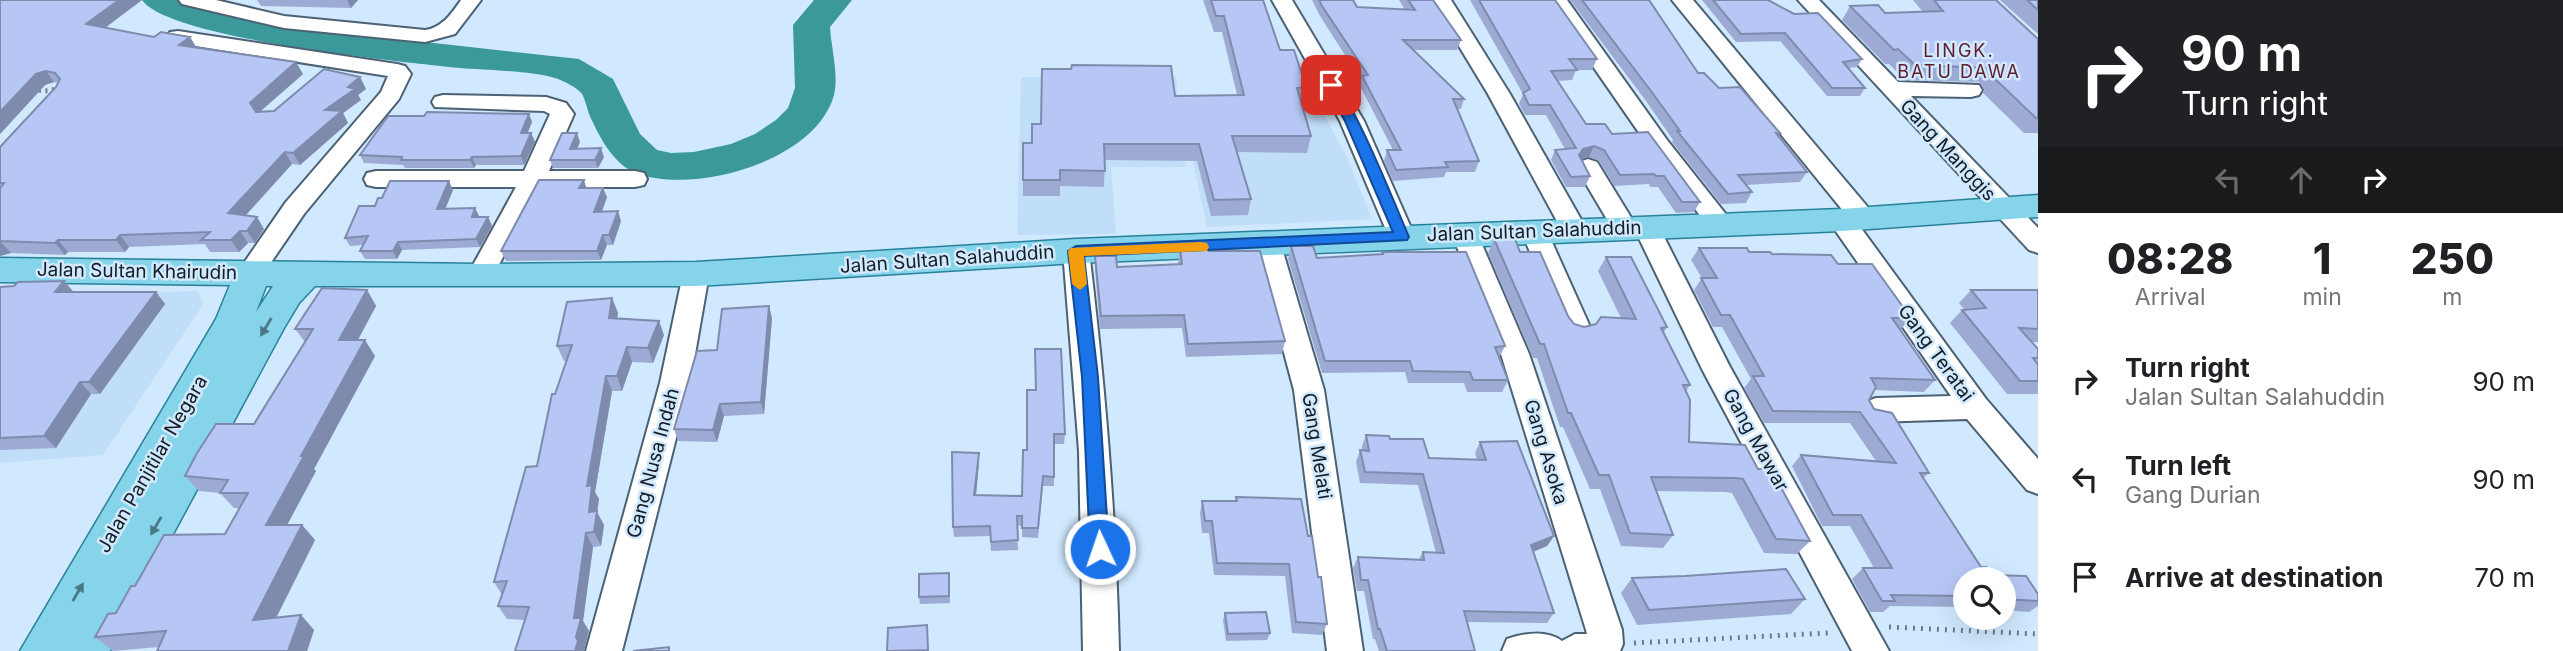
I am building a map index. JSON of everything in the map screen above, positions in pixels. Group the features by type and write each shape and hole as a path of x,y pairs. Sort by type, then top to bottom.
{"main road":[{"name":"Jalan Sultan Salahuddin","path":"277,273 480,276 696,274 1076,251 1268,245 1851,218 2038,206"},
{"name":"Jalan Sultan Khairudin","path":"0,270 277,273"},
{"name":"Jalan Panjitilar Negara","path":"43,651 234,321 247,290 277,273"},
{"path":"85,651 286,294 277,273"}],"street":[{"path":"189,0 296,24 425,36 441,34 452,28 471,0"},
{"path":"1282,0 1352,121 1402,237"},
{"path":"1441,0 1499,94 1574,230"},
{"path":"1557,0 1659,145 1719,223"},
{"name":"Gang Teratai","path":"1682,0 1851,218 1975,407 2038,481"},
{"name":"Gang Manggis","path":"1808,0 2038,244"},
{"path":"178,37 336,60 397,71 400,76 379,109 299,204 277,273"},
{"path":"315,78 336,60"},
{"path":"1890,89 1971,90"},
{"path":"443,102 546,104 558,108 562,116 533,179 480,276"},
{"name":"Gang Mawar","path":"1588,167 1635,227 1717,369 1864,638"},
{"path":"376,179 635,179"},
{"path":"1534,231 1577,329"},
{"name":"Gang Asoka","path":"1465,235 1515,354 1605,630 1590,647"},
{"name":"Gang Melati","path":"1268,245 1309,390 1345,651"},
{"path":"1076,251 1090,377 1101,573 1101,651"},
{"name":"Gang Nusa Indah","path":"604,651 674,383 696,274"},
{"path":"1877,410 1975,407"},
{"path":"1520,651 1548,651"}],"path":[{"path":"55,93 40,92 49,88 66,88"},
{"path":"1590,647 1824,634 1864,638 2038,634"}],"shaded area":[{"path":"1021,77 1176,77 1185,167 1111,167 1116,234 1017,235"},
{"path":"1181,107 1320,107 1347,157 1372,219 1207,227"},
{"path":"197,291 204,303 103,455 0,463 0,376 79,294"}],"building":[{"path":"0,0 119,0 86,24 154,37 161,32 190,37 179,45 296,62 250,103 256,112 274,111 324,69 360,77 348,87 355,89 325,110 342,111 293,153 285,152 228,213 257,217 247,231 240,231 231,240 201,240 210,232 120,235 116,240 58,240 55,243 0,241 0,188 4,183 0,183 0,147 56,87 60,79 55,73 46,71 36,74 0,112"},
{"path":"1211,0 1263,0 1280,50 1294,50 1306,87 1297,88 1311,136 1232,136 1251,199 1214,200 1199,144 1104,144 1105,171 1060,170 1060,180 1023,180 1023,143 1032,143 1032,124 1041,124 1042,69 1071,69 1072,65 1171,66 1175,96 1244,95 1224,16 1216,16"},
{"path":"1319,0 1353,0 1357,7 1415,10 1408,0 1433,0 1461,40 1403,40 1464,99 1453,99 1479,161 1445,162 1448,167 1396,170 1387,150 1401,150 1362,76 1368,75"},
{"path":"1479,0 1555,0 1597,59 1569,59 1577,70 1551,71 1586,124 1605,124 1612,134 1648,132 1700,202 1682,202 1664,176 1620,175 1604,150 1594,146 1583,149 1579,155 1590,176 1571,177 1555,150 1576,148 1550,105 1529,105 1523,93 1530,89"},
{"path":"1582,0 1649,0 1698,73 1704,73 1719,88 1740,87 1780,133 1776,133 1807,172 1738,175 1752,192 1728,194 1677,131 1680,131"},
{"path":"1713,0 1768,0 1794,14 1818,13 1862,59 1843,62 1865,88 1832,88 1785,33 1741,34"},
{"path":"1934,0 1996,0 2038,39 2038,118 1994,78 1995,74 1990,68 1915,65 1898,49 1894,50 1850,6 1878,5 1885,13 1943,11"},
{"path":"2027,0 2038,0 2038,10"},
{"path":"427,112 529,114 521,133 531,133 521,156 472,157 470,160 401,160 402,157 360,155 388,116 424,116"},
{"path":"562,133 577,133 570,149 601,148 595,160 550,160"},
{"path":"539,180 584,180 579,188 603,188 594,212 618,211 609,235 603,235 597,251 501,251"},
{"path":"390,181 449,181 437,209 475,208 472,217 488,217 476,239 398,242 393,251 360,251 368,236 345,238 359,206 375,206"},
{"path":"1494,239 1515,239 1520,252 1540,252 1568,316 1574,324 1584,327 1596,324 1601,317 1636,319 1606,257 1631,257 1667,327 1661,328 1690,385 1683,385 1690,400 1689,442 1745,445 1758,469 1771,469 1810,541 1776,539 1743,479 1735,478 1651,477 1673,535 1630,533 1609,475 1599,475 1571,413 1568,413 1544,344 1540,344"},
{"path":"1291,246 1313,246 1317,258 1383,254 1382,252 1466,252 1505,346 1495,347 1508,380 1473,380 1470,372 1413,371 1410,361 1325,361"},
{"path":"1208,247 1209,251 1260,251 1285,341 1188,344 1184,315 1101,316 1095,256 1116,256 1117,267 1182,264 1180,248"},
{"path":"1699,248 1747,248 1749,252 1772,254 1831,255 1838,264 1872,264 1911,318 1892,318 1935,380 1871,378 1876,387 1869,400 1874,409 1892,413 1929,473 1920,473 1981,567 1953,567 1953,596 1891,595 1895,601 1882,601 1863,568 1892,568 1861,515 1833,515 1801,455 1896,463 1860,412 1773,411 1753,376 1764,376 1730,315 1721,315 1701,278 1717,278"},
{"path":"64,281 55,292 156,292 89,382 80,382 44,436 0,438 0,287 14,286 18,282"},
{"path":"322,288 367,290 339,340 365,340 266,525 302,525 253,620 301,615 288,651 157,651 166,631 95,637 108,614 116,613 131,586 135,586 164,535 225,534 248,493 220,493 228,480 185,476 216,424 254,424 313,329 295,329"},
{"path":"1971,290 2038,290 2038,329 2019,328 2038,349 2038,358 2033,358 2038,365 2038,381 2020,381 1962,310 1986,308"},
{"path":"612,298 609,318 659,321 648,348 627,347 617,376 606,376 587,486 592,485 589,512 597,511 594,532 586,533 574,618 581,618 576,637 578,641 575,651 515,651 529,607 498,606 507,581 494,582 526,467 537,466 552,394 555,394 572,345 557,346 567,302"},
{"path":"769,306 761,402 720,404 713,430 674,429 697,351 717,350 722,309"},
{"path":"1035,349 1061,349 1065,434 1054,434 1054,477 1043,476 1038,528 1022,528 1022,516 1017,516 1018,540 991,542 990,526 953,527 952,452 979,453 974,495 1022,496 1023,450 1027,450 1027,390 1036,390"},
{"path":"1366,435 1389,436 1390,439 1423,439 1429,458 1486,460 1480,442 1517,441 1554,536 1531,545 1554,613 1464,611 1475,651 1387,651 1378,629 1368,580 1361,580 1358,557 1424,560 1423,552 1444,553 1423,474 1365,472 1360,450 1369,451"},
{"path":"1236,497 1301,499 1308,536 1312,536 1318,577 1321,577 1327,624 1296,622 1289,564 1217,563 1212,521 1205,521 1202,501 1237,501"},
{"path":"1786,569 1805,599 1649,610 1632,578 1685,576"},
{"path":"949,573 949,596 919,597 919,574"},
{"path":"2016,576 2026,576 2038,594 2038,601 2016,600"},
{"path":"1266,612 1270,633 1228,634 1225,613"},
{"path":"927,625 928,650 887,651 888,628"},
{"path":"669,647 669,651 633,651"}],"waterway":[{"path":"160,0 186,13 234,26 425,53 565,67 599,87 618,132 633,152 652,164 671,167 694,166 745,154 770,143 806,113 815,88 811,25 834,0"}],"slow traffic":[{"path":"1080,284 1076,251 1201,247"}],"district":[{"name":"LINGK. BATU DAWA","path":"1959,60"}],"route":[{"path":"1100,549 1090,377 1076,251 1268,245 1402,237 1352,121 1331,85"}]}
